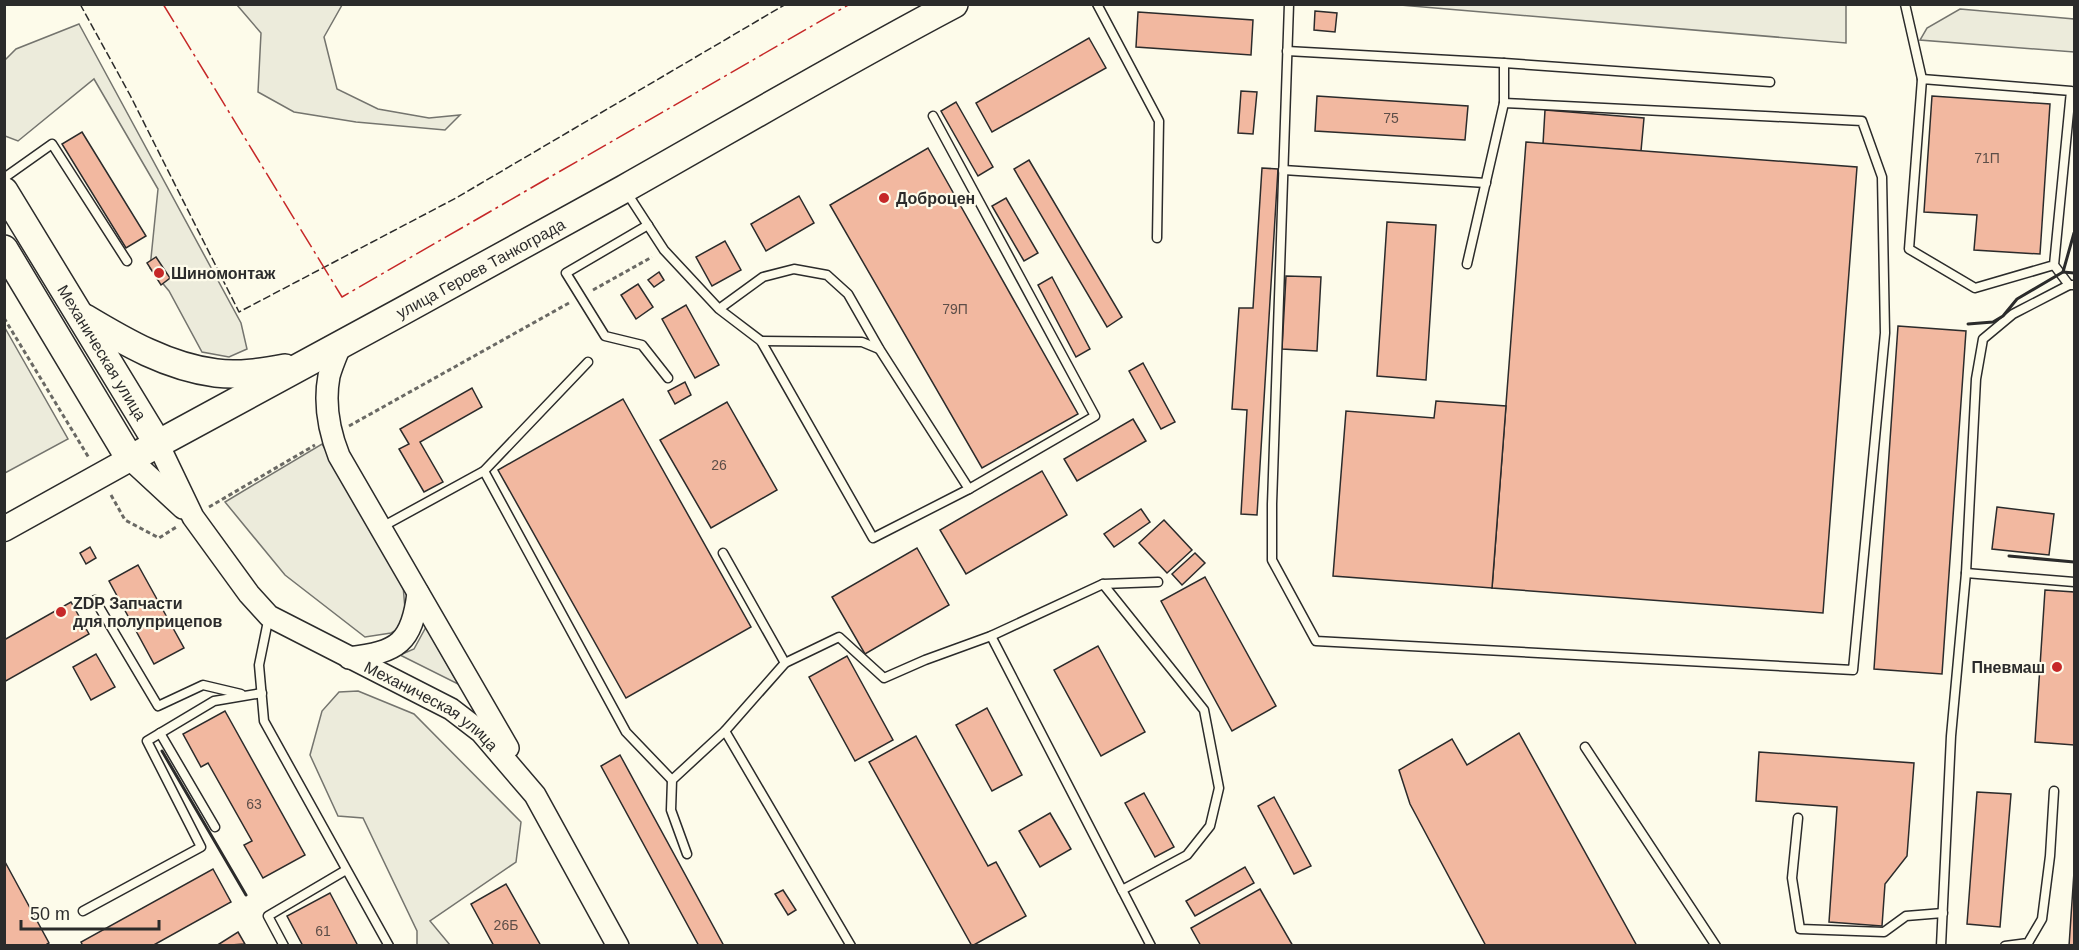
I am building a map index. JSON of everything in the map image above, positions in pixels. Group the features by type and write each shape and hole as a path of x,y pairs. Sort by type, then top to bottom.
{"main road":[{"name":"улица Героев Танкограда","path":"4,529 624,189 954,4"},
{"name":"Механическая улица","path":"4,191 158,444"},
{"name":"Механическая улица","path":"4,249 130,459"},
{"path":"80,315 153,355 189,368 218,373 251,373 302,366"}],"street":[{"path":"341,344 329,375 328,407 331,436 339,456 535,795"},
{"name":"Механическая улица","path":"158,444 193,516 249,594 269,616 451,709 481,732 535,795 618,945"},
{"name":"Механическая улица","path":"130,459 193,516"},
{"path":"349,658 389,651 404,638 415,618 418,593"}],"lane":[{"path":"1096,4 1159,121 1156,238"},
{"path":"1289,4 1272,492 1272,560 1316,641 1853,670 1885,333 1882,177 1862,122 1504,103"},
{"path":"1905,4 1922,79 1909,249 1975,288 2054,265"},
{"path":"1287,51 1504,63 1770,82"},
{"path":"1467,264 1504,103 1504,63"},
{"path":"1922,79 2071,91 2054,265 2072,285 2013,314 1983,339 1976,379 1966,573 1951,736 1941,945"},
{"path":"624,189 664,250 719,309 761,341 873,538 969,489 1095,416 933,116"},
{"path":"4,178 52,144 127,261"},
{"path":"1283,170 1486,183"},
{"path":"648,225 566,273 605,336 642,345 668,378"},
{"path":"719,309 763,277 794,269 826,275 848,294 880,350 969,489"},
{"path":"761,341 862,342 880,350"},
{"path":"379,528 484,471 588,362"},
{"path":"484,471 626,732 672,780"},
{"path":"723,553 785,663"},
{"path":"1966,573 2074,582"},
{"path":"687,854 671,810 672,780 725,731 785,663 839,637 884,678 991,636 1103,584 1158,582"},
{"path":"1103,584 1204,710 1219,788 1210,826 1187,855 1122,890"},
{"path":"95,600 158,706 203,685 244,695"},
{"path":"269,616 259,665 264,721 388,945"},
{"path":"991,636 1151,945"},
{"path":"83,911 201,847 147,741 214,701 262,693"},
{"path":"725,731 851,945"},
{"path":"160,733 215,827"},
{"path":"1585,747 1716,945"},
{"path":"2005,945 2029,944 2042,919 2050,856 2054,791"},
{"path":"1798,818 1791,878 1800,930 1884,932 1906,916 1942,913"},
{"path":"282,945 268,916 346,870"}],"path":[{"path":"4,318 125,520 159,538 331,436 664,250"}],"shaded area":[{"path":"237,5 342,5 324,37 337,89 378,109 429,118 460,115 445,130 356,122 294,112 258,92 261,33"},
{"path":"1400,5 1846,5 1846,43"},
{"path":"1960,9 2074,19 2074,52 1920,40 1927,28"},
{"path":"79,24 241,323 247,349 229,357 202,352 169,291 150,268 158,189 94,79 18,141 5,136 5,60 16,49"},
{"path":"5,328 68,439 4,473"},
{"path":"322,444 403,585 405,609 402,627 391,633 365,637 285,575 225,502"},
{"path":"426,627 458,684 400,655 414,649"},
{"path":"358,691 414,714 521,822 516,862 430,921 450,945 417,945 417,931 363,818 338,816 310,755 322,711 339,692"}],"building":[{"path":"1315,11 1337,13 1335,32 1314,30"},
{"path":"1138,12 1253,20 1251,55 1136,47"},
{"path":"1089,38 1106,68 992,132 976,103"},
{"path":"1241,91 1257,92 1253,134 1238,133"},
{"path":"1317,96 1468,106 1465,140 1315,131"},
{"path":"1932,96 2050,104 2040,254 1974,250 1977,215 1924,212"},
{"path":"956,102 993,167 978,176 941,111"},
{"path":"1545,110 1644,118 1641,151 1543,144"},
{"path":"82,132 146,236 126,248 62,144"},
{"path":"1526,142 1857,167 1823,613 1492,588"},
{"path":"928,148 1078,414 982,468 830,205"},
{"path":"1029,160 1122,317 1107,327 1014,169"},
{"path":"1262,168 1278,169 1257,515 1241,514 1247,410 1232,409 1239,308 1253,308"},
{"path":"799,196 814,223 766,251 751,224"},
{"path":"1006,198 1038,253 1024,261 992,206"},
{"path":"1387,222 1436,225 1426,380 1377,376"},
{"path":"725,241 741,270 712,286 696,257"},
{"path":"156,257 170,278 161,285 147,263"},
{"path":"659,272 664,280 654,287 648,280"},
{"path":"1286,276 1321,277 1317,351 1282,349"},
{"path":"1052,277 1090,349 1076,357 1038,285"},
{"path":"638,284 653,307 636,319 621,295"},
{"path":"686,305 719,365 695,378 662,319"},
{"path":"1898,326 1966,331 1942,674 1874,669"},
{"path":"1143,363 1175,422 1161,429 1129,371"},
{"path":"685,382 691,395 675,404 668,391"},
{"path":"472,388 482,407 420,442 443,482 424,492 399,449 409,444 400,429"},
{"path":"623,399 751,627 626,698 498,470"},
{"path":"1436,401 1506,406 1492,588 1333,576 1346,411 1434,418"},
{"path":"727,402 777,490 711,528 660,440"},
{"path":"1133,419 1146,441 1077,481 1064,459"},
{"path":"1042,471 1067,515 966,574 940,530"},
{"path":"1997,507 2054,514 2049,555 1992,549"},
{"path":"1141,509 1150,522 1114,547 1104,534"},
{"path":"1164,520 1192,550 1167,573 1139,543"},
{"path":"90,547 96,558 86,564 80,553"},
{"path":"917,548 949,605 865,654 832,597"},
{"path":"1195,553 1205,563 1182,585 1172,574"},
{"path":"138,565 184,648 154,664 109,581"},
{"path":"1205,577 1276,706 1232,731 1161,601"},
{"name":"Пневмаш","path":"2045,590 2074,592 2074,745 2035,742"},
{"path":"71,602 89,634 4,682 4,640"},
{"path":"1098,646 1145,732 1101,756 1054,670"},
{"path":"96,654 115,687 91,700 73,667"},
{"path":"847,656 893,740 855,761 809,677"},
{"path":"987,708 1022,775 992,791 956,725"},
{"path":"225,711 305,855 263,878 244,845 252,841 208,763 201,767 183,734"},
{"path":"1519,733 1637,946 1486,946 1410,804 1399,770 1452,739 1467,765"},
{"path":"916,736 988,866 996,862 1026,916 972,946 869,762"},
{"path":"1759,752 1914,763 1907,856 1885,884 1882,926 1829,922 1837,807 1756,801"},
{"path":"620,755 724,946 699,946 601,766"},
{"path":"1977,792 2011,794 2000,927 1967,924"},
{"path":"1144,793 1174,847 1155,857 1125,803"},
{"path":"1274,797 1311,866 1294,874 1258,806"},
{"path":"1050,813 1071,849 1040,867 1019,831"},
{"path":"4,860 49,943 44,946 4,946"},
{"path":"1245,867 1254,883 1195,916 1186,901"},
{"path":"213,869 231,902 152,946 83,946 81,942"},
{"path":"2074,872 2074,946 2069,946"},
{"path":"506,884 541,946 494,946 471,904"},
{"path":"1260,889 1293,946 1201,946 1191,928"},
{"path":"783,890 796,910 788,915 775,894"},
{"path":"330,893 358,946 303,946 287,916"},
{"path":"238,932 245,944 216,946"}],"fence":[{"path":"80,4 130,95 239,312 456,198 786,4"}],"wall":[{"path":"1968,324 1993,322 2003,316 2017,299 2063,272 2074,233"},
{"path":"2063,272 2074,273"},
{"path":"2009,556 2074,562"},
{"path":"162,751 246,895"}],"power":[{"path":"163,4 342,297 850,4"}],"place":[{"name":"Доброцен","path":"884,198"},
{"name":"Шиномонтаж","path":"159,273"},
{"name":"ZDP Запчасти для полуприцепов","path":"61,612"},
{"name":"Пневмаш","path":"2057,667"}]}
